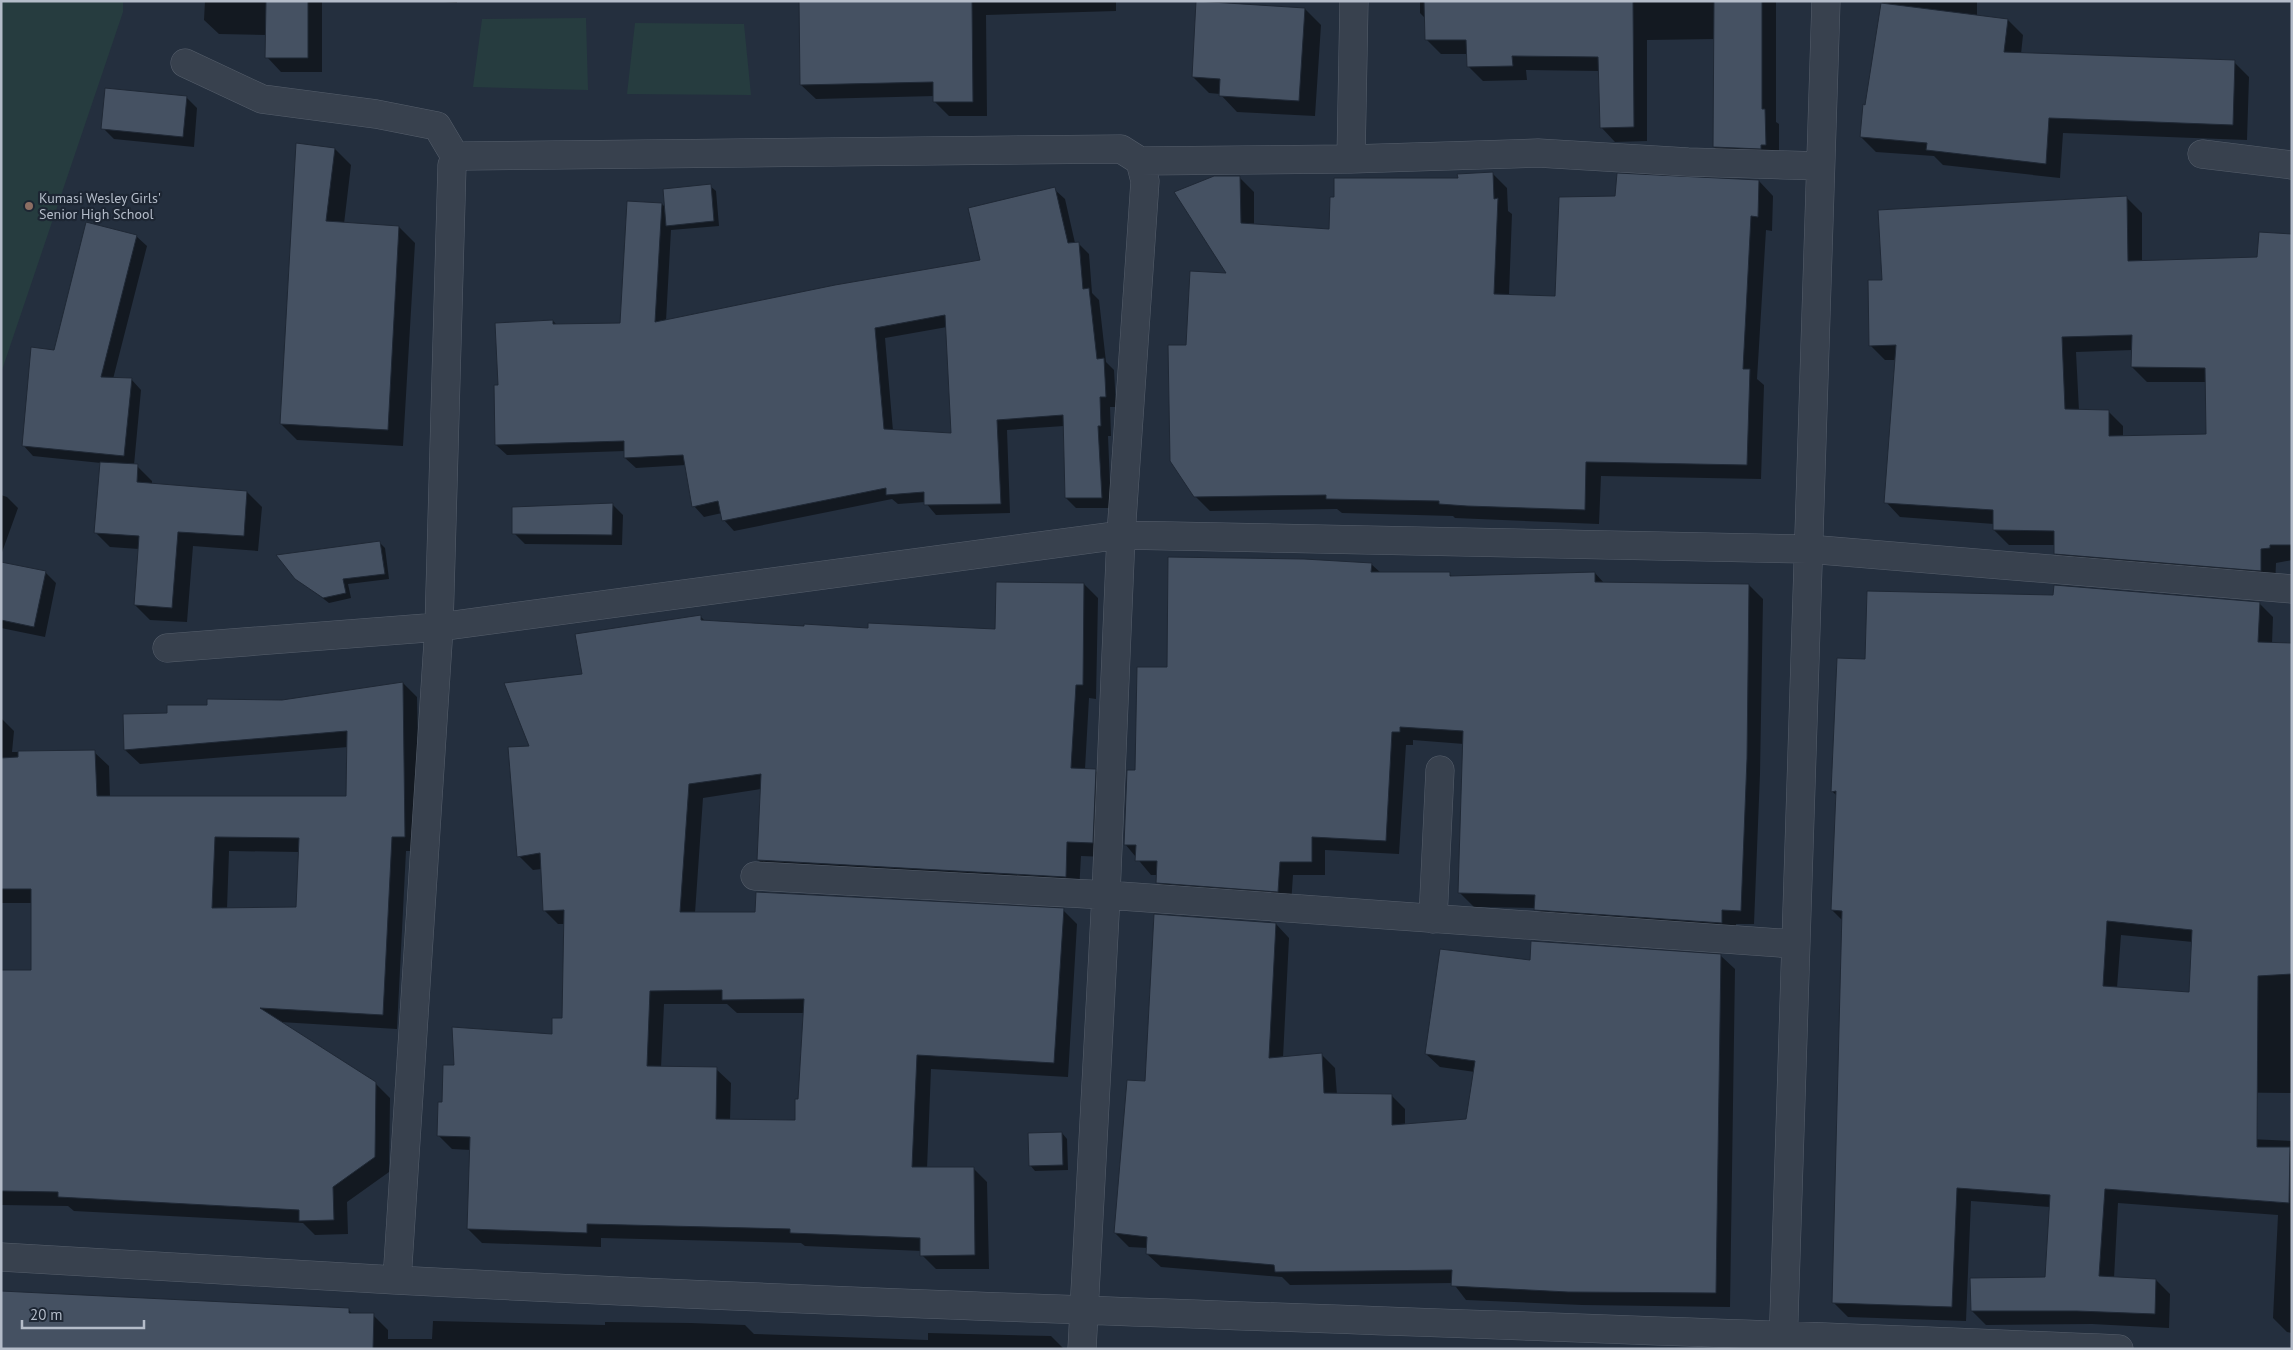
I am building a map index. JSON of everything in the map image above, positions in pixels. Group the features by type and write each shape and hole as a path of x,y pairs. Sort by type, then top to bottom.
{"street":[{"path":"1351,159 1354,1"},
{"path":"1783,1341 1794,944 1826,1"},
{"path":"185,63 262,99 376,114 437,126 456,158"},
{"path":"397,1280 438,627 451,174 452,165 456,158 466,156 1120,149 1140,161 1351,159 1538,153 1688,162 1820,166"},
{"path":"2202,154 2292,165"},
{"path":"1082,1349 1106,895 1121,534 1145,181 1140,161"},
{"path":"167,648 438,627 1121,534 1808,549 2292,589"},
{"path":"1433,919 1440,770"},
{"path":"755,876 1106,895 1794,944"},
{"path":"1,1257 397,1280 1783,1341 2119,1349"}],"green space":[{"name":"Kumasi Wesley Girls' Senior High School","path":"1,1 123,1 123,12 1,373"},
{"path":"586,18 588,90 473,87 482,19"},
{"path":"635,23 744,24 751,95 627,94"}],"building":[{"path":"266,1 308,1 308,58 265,58"},
{"path":"799,1 972,1 973,102 933,102 933,82 800,85"},
{"path":"1196,1 1305,8 1299,101 1219,96 1220,79 1192,77"},
{"path":"1424,1 1633,1 1634,127 1600,128 1598,57 1512,56 1513,66 1467,67 1466,40 1425,40"},
{"path":"1714,1 1762,1 1762,109 1765,109 1766,145 1761,145 1761,149 1713,147"},
{"path":"1881,3 2008,19 2004,52 2235,60 2233,125 2049,118 2046,164 1926,150 1927,143 1860,137 1863,104 1865,105"},
{"path":"105,88 187,96 183,137 101,129"},
{"path":"296,143 335,148 326,221 399,226 388,430 280,424"},
{"path":"1493,172 1494,199 1498,198 1494,294 1555,296 1559,197 1615,196 1617,173 1759,180 1758,217 1751,216 1743,369 1750,369 1747,465 1586,462 1585,510 1467,506 1439,504 1439,501 1326,499 1326,495 1194,497 1170,461 1168,345 1186,345 1190,271 1226,273 1174,192 1214,176 1240,176 1241,223 1329,229 1330,197 1334,197 1334,178 1458,178 1457,174"},
{"path":"711,184 714,221 666,226 663,189"},
{"path":"1055,187 1068,243 1079,242 1083,289 1089,288 1097,359 1104,358 1106,397 1100,397 1101,426 1098,426 1102,498 1065,498 1063,415 997,420 1001,504 924,505 924,492 886,495 886,488 722,521 718,501 692,507 683,455 624,458 624,441 495,445 494,385 498,385 495,323 553,320 553,324 620,323 627,201 662,203 655,322 835,285 980,260 968,208","holes":["945,315 951,433 884,429 875,328"]},
{"path":"2127,196 2128,261 2257,257 2259,232 2292,234 2292,545 2270,545 2270,548 2261,549 2261,571 2054,554 2054,531 1993,530 1993,510 1884,503 1896,345 1869,346 1868,280 1882,280 1878,210","holes":["2132,335 2131,367 2205,368 2206,434 2109,436 2109,410 2065,409 2062,337"]},
{"path":"86,222 137,235 101,377 132,378 124,456 22,446 31,347 54,350"},
{"path":"100,462 138,464 137,482 247,491 244,536 178,532 172,608 134,605 139,536 94,533"},
{"path":"613,503 612,535 512,534 512,507"},
{"path":"380,541 385,574 343,579 346,593 323,598 295,579 276,555"},
{"path":"1168,557 1304,559 1372,563 1371,572 1450,572 1450,576 1595,572 1595,582 1749,584 1747,759 1741,911 1722,910 1722,923 1534,910 1535,895 1458,893 1463,731 1400,727 1400,732 1392,732 1386,841 1312,837 1312,862 1280,862 1278,892 1156,883 1157,861 1135,861 1136,845 1124,845 1127,770 1135,770 1137,667 1167,667"},
{"path":"1,562 46,571 34,627 1,620"},
{"path":"996,582 1084,583 1083,685 1076,685 1071,768 1096,769 1093,843 1067,842 1066,877 757,860 761,774 689,784 680,912 755,912 756,892 1064,908 1054,1063 917,1055 912,1167 974,1167 975,1255 920,1256 920,1238 790,1233 790,1229 587,1224 587,1233 467,1229 470,1137 437,1136 438,1102 442,1102 443,1065 454,1065 452,1027 552,1034 552,1018 562,1018 564,910 543,911 540,853 517,857 508,747 529,746 504,683 582,674 575,634 701,615 701,620 804,626 804,624 868,628 868,623 995,629","holes":["722,990 722,1000 804,999 798,1099 795,1099 795,1120 716,1119 717,1067 647,1066 650,991"]},
{"path":"2054,585 2260,602 2258,642 2292,643 2292,974 2258,976 2257,1147 2290,1147 2289,1203 2105,1189 2099,1276 2156,1279 2155,1314 2077,1311 1971,1311 1970,1278 2045,1277 2050,1195 1957,1188 1952,1307 1832,1303 1842,911 1831,910 1836,791 1831,792 1837,658 1865,659 1867,591 2053,595","holes":["2107,921 2192,930 2189,992 2103,986"]},
{"path":"403,682 405,837 392,837 383,1015 260,1008 376,1082 375,1157 333,1187 334,1220 299,1221 299,1210 58,1197 58,1192 1,1191 1,970 31,970 31,889 1,889 1,758 18,757 18,751 95,750 97,796 346,796 347,731 124,750 123,714 167,713 167,705 207,705 207,699 282,700","holes":["215,837 299,838 296,907 212,908"]},
{"path":"1154,914 1276,923 1269,1058 1322,1053 1324,1093 1392,1094 1392,1125 1466,1119 1475,1061 1425,1054 1440,949 1530,960 1531,941 1721,954 1716,1293 1568,1292 1451,1286 1452,1270 1275,1272 1274,1265 1146,1254 1147,1237 1114,1233 1127,1080 1145,1081"},
{"path":"1062,1132 1063,1165 1029,1166 1028,1133"},
{"path":"1,1291 349,1308 349,1313 374,1313 373,1349 1,1349"}],"place":[{"name":"Kumasi Wesley Girls' Senior High School","path":"29,206"}]}
